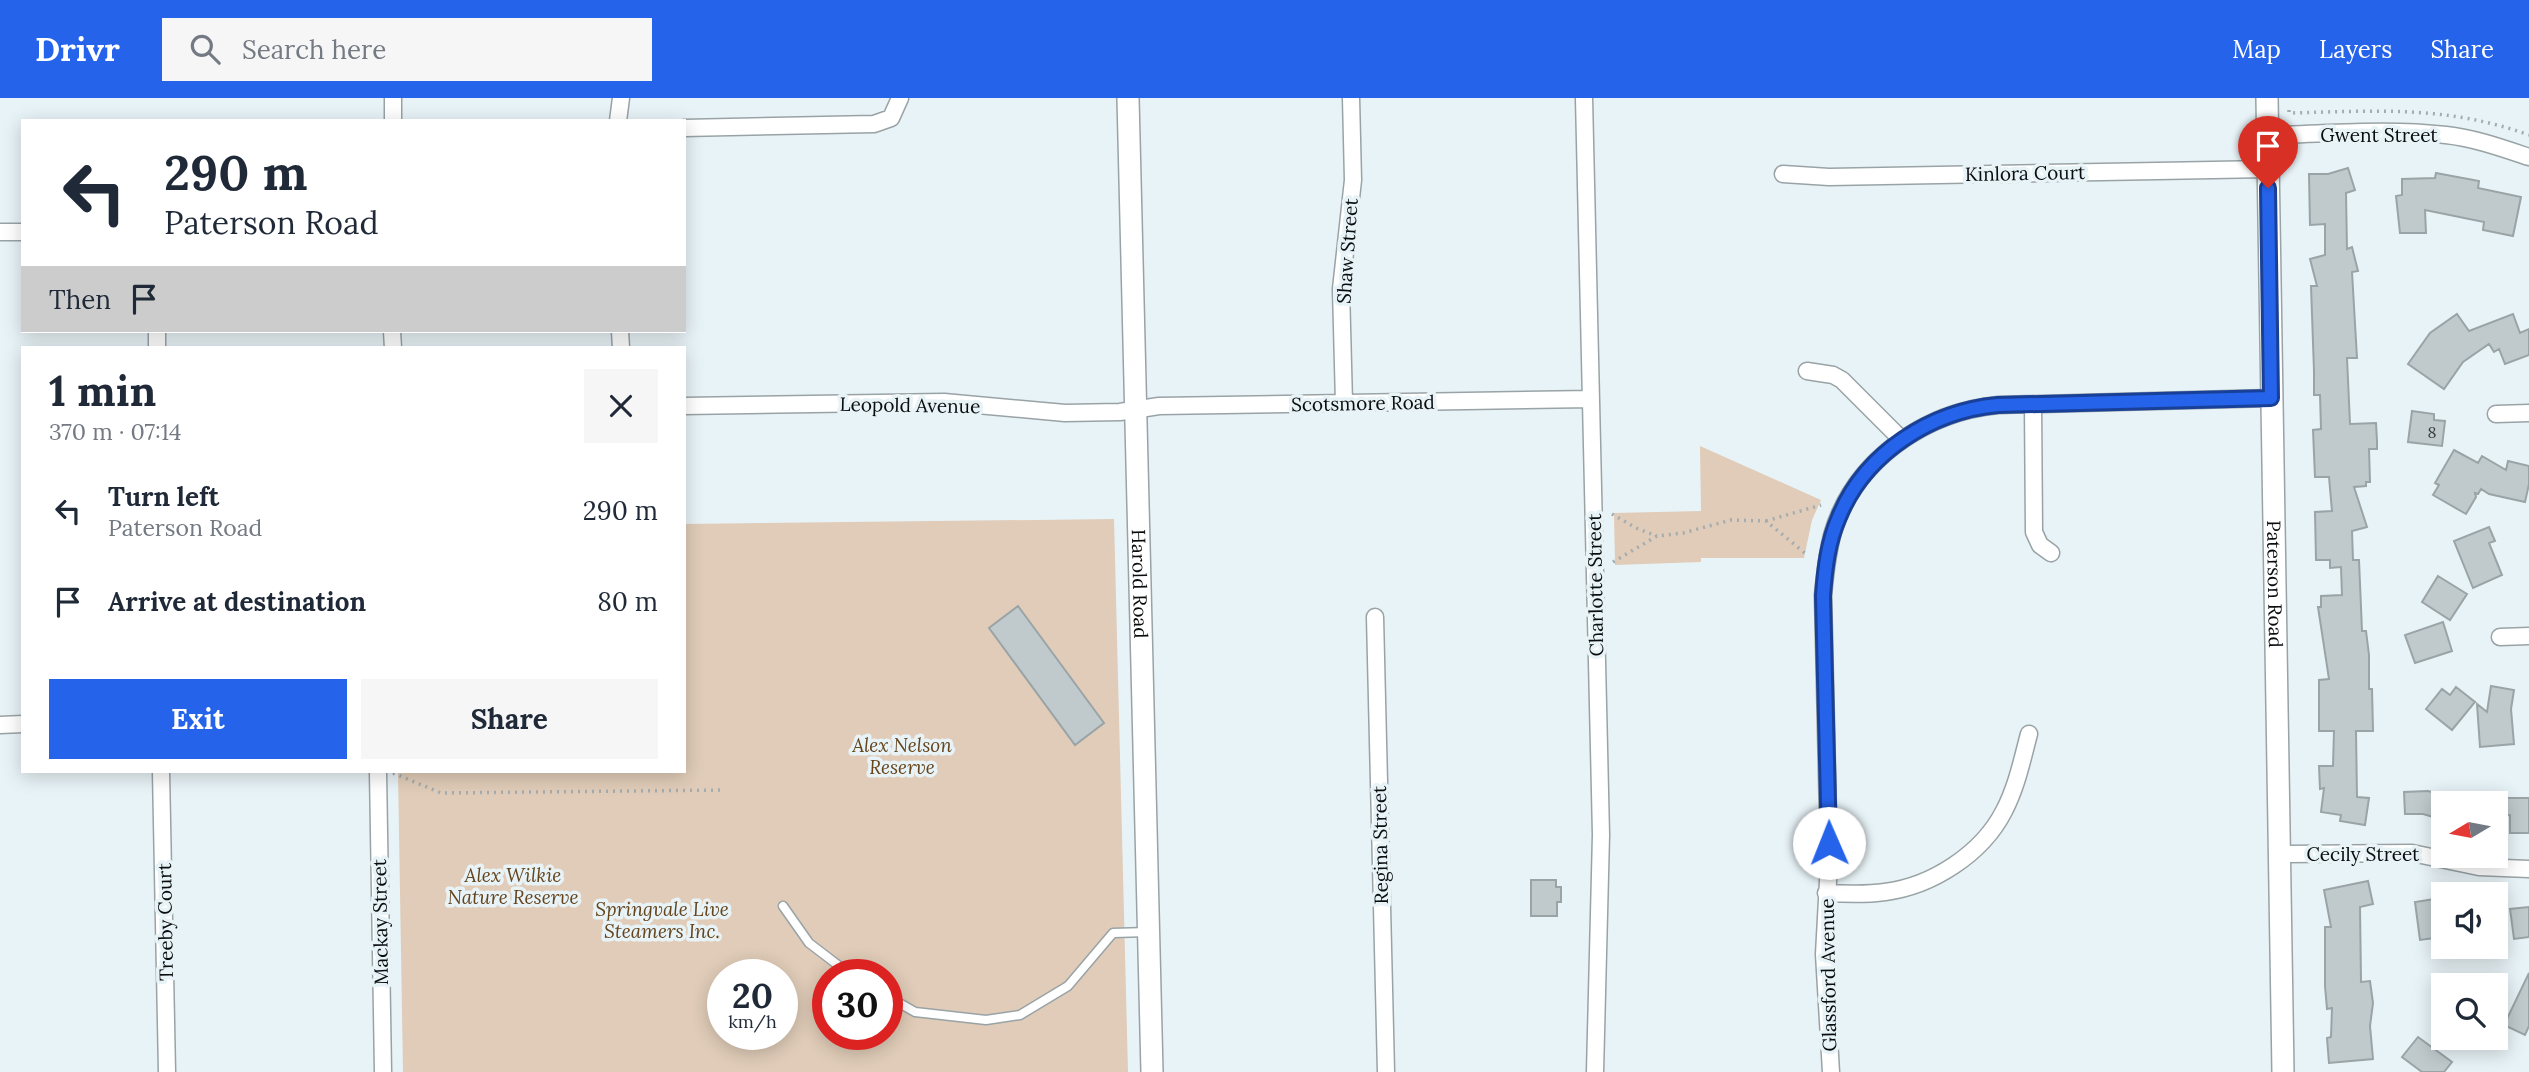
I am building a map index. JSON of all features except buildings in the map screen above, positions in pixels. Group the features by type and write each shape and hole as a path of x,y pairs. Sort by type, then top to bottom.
{"street":[{"path":"393,98 393,119"},
{"path":"618,119 621,98"},
{"path":"686,128 874,124 891,118 900,98"},
{"name":"Harold Road","path":"1128,98 1152,1072"},
{"name":"Shaw Street","path":"1344,404 1342,272 1353,180 1352,98"},
{"name":"Charlotte Street","path":"1584,98 1601,835 1595,1072"},
{"name":"Paterson Road","path":"2267,98 2283,1072"},
{"name":"Gwent Street","path":"2268,135 2412,132 2448,135 2483,142 2529,157"},
{"name":"Kinlora Court","path":"1783,174 1829,177 2268,169"},
{"path":"0,232 21,232"},
{"path":"1807,371 1833,375 1842,380 1902,440"},
{"name":"Glassford Avenue","path":"1831,1072 1824,954 1829,863 1823,596 1827,555 1839,516 1852,491 1868,470 1902,440 1937,419 1968,409 1998,405 2271,398"},
{"name":"Scotsmore Road","path":"1136,409 1591,399"},
{"name":"Leopold Avenue","path":"686,406 944,402 1065,413 1136,409"},
{"path":"2033,404 2034,532 2040,545 2051,553"},
{"path":"2496,414 2529,414"},
{"name":"Regina Street","path":"1375,617 1386,1072"},
{"path":"2500,637 2529,636"},
{"path":"0,724 21,724"},
{"path":"1826,893 1865,894 1905,888 1923,882 1959,862 1989,833 2003,813 2014,789 2029,734"},
{"name":"Treeby Court","path":"161,773 167,1072"},
{"name":"Mackay Street","path":"378,773 383,1072"},
{"name":"Cecily Street","path":"2279,855 2412,853 2479,867 2529,869"}],"lane":[{"path":"783,906 809,943 830,959"},
{"path":"903,1005 915,1012 986,1020 1020,1015 1068,986 1113,933 1148,932"}],"path":[{"path":"1613,562 1657,536 1683,533 1731,520 1766,521 1821,505"},
{"path":"1612,514 1657,536"},
{"path":"1766,521 1806,554"},
{"path":"390,773 442,793 725,790"}],"green space":[{"path":"1700,446 1821,500 1812,520 1804,558 1701,558 1701,562 1615,565 1614,513 1701,511"},
{"name":"Alex Nelson Reserve","path":"1114,519 1128,1072 403,1072 398,773 686,773 686,524"}],"route":[{"path":"1829,843 1823,596 1827,555 1834,530 1857,484 1884,454 1902,440 1937,419 1968,409 1998,405 2271,398 2268,188"}],"park label":[{"name":"Alex Wilkie Nature Reserve","path":"513,886"},
{"name":"Springvale Live Steamers Inc.","path":"662,920"}]}
